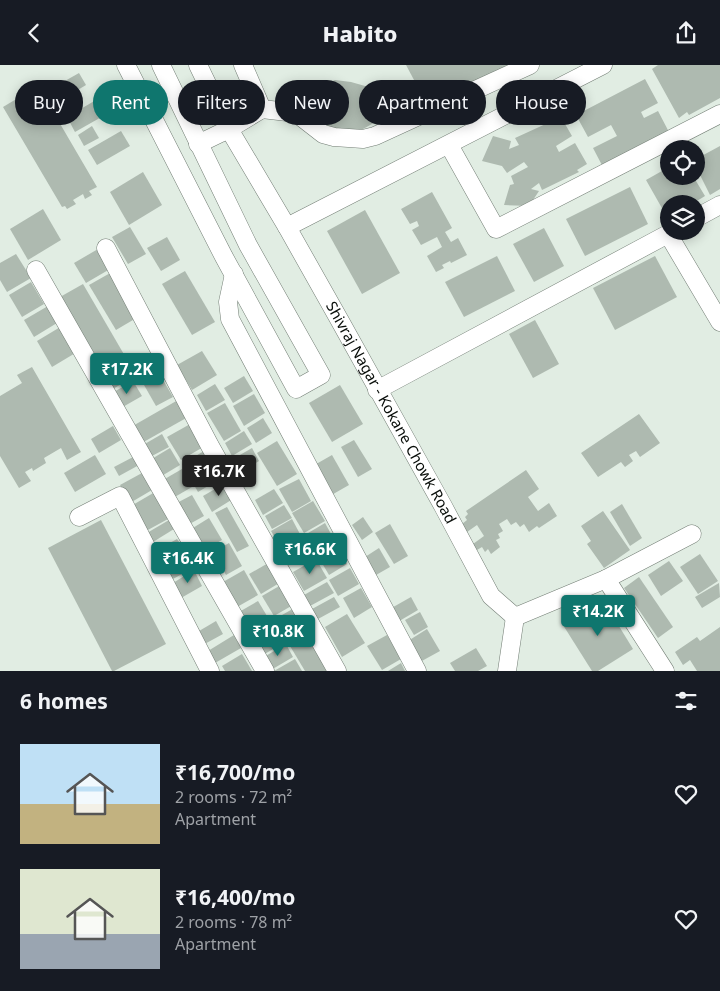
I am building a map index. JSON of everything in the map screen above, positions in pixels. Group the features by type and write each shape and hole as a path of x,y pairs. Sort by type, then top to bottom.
{"street":[{"path":"126,65 224,257 296,389 321,375 248,245 161,65"},
{"name":"Shivraj Nagar - Kokane Chowk Road","path":"198,65 229,129 287,227 491,597 516,617"},
{"path":"243,65 249,80"},
{"path":"265,109 296,113 323,134 334,137 362,139 375,136 530,65"},
{"path":"287,227 603,65"},
{"path":"449,145 496,229 720,114"},
{"path":"198,143 236,125"},
{"path":"705,213 720,205"},
{"path":"377,390 660,237"},
{"path":"674,240 720,322"},
{"path":"224,257 248,245"},
{"path":"106,248 210,446 338,671"},
{"path":"36,270 265,671"},
{"path":"234,275 228,302 230,319 417,671"},
{"path":"79,517 120,496 210,671"},
{"path":"507,671 516,617 606,579 692,534"},
{"path":"606,579 665,671"}],"building":[{"path":"406,65 508,65 480,80 414,80"},
{"path":"658,65 720,65 720,98 689,115 687,112 679,118 652,69"},
{"path":"79,73 86,85 83,87 83,80 67,80"},
{"path":"645,79 658,103 641,112 644,118 658,111 670,134 604,169 593,148 617,136 611,125 588,137 581,125 586,125 586,110"},
{"path":"349,82 359,84 359,125 370,125 363,129 336,132 325,125 349,125"},
{"path":"15,100 15,125 61,125 97,187 89,191 92,195 85,199 83,194 73,200 76,204 67,209 65,206 62,207 3,107"},
{"path":"93,102 93,122 75,132 71,125 83,125 83,108"},
{"path":"543,125 566,125 572,136 556,146 559,152 575,143 587,164 577,170 579,172 542,190 539,183 531,189 539,191 529,206 504,205 510,185 514,184 511,176 528,167 524,162 507,173 502,166 482,161 493,136 511,141 509,149 519,145 515,138"},
{"path":"92,126 99,138 84,146 78,135"},
{"path":"121,131 130,146 97,165 88,150"},
{"path":"720,146 720,189 710,195 705,185 705,154"},
{"path":"143,172 162,205 129,225 110,192"},
{"path":"660,172 660,185 698,185 704,195 660,195 660,205 646,180"},
{"path":"630,187 648,224 585,256 566,219"},
{"path":"432,192 452,228 445,232 451,242 458,238 467,255 442,265 444,268 436,272 427,256 442,247 437,237 421,245 412,230 419,226 417,221 410,224 401,209"},
{"path":"43,209 61,240 28,260 10,229"},
{"path":"365,210 400,273 362,294 327,231"},
{"path":"130,227 146,254 128,264 112,237"},
{"path":"544,228 564,266 534,282 513,244"},
{"path":"167,237 180,260 161,271 147,248"},
{"path":"98,249 110,269 86,283 74,263"},
{"path":"16,254 31,278 7,292 0,280 0,263"},
{"path":"497,256 515,291 464,317 445,282"},
{"path":"655,256 677,297 615,330 593,288"},
{"path":"185,271 215,322 192,335 162,284"},
{"path":"112,272 138,317 116,330 89,285"},
{"path":"31,282 44,304 22,317 9,295"},
{"path":"83,284 136,375 113,389 60,297"},
{"path":"48,306 57,323 34,337 24,320"},
{"path":"535,320 559,364 533,378 509,334"},
{"path":"62,326 77,352 52,367 37,341"},
{"path":"202,351 217,375 192,390 177,365"},
{"path":"152,361 173,397 156,406 136,371"},
{"path":"32,367 81,452 67,460 61,448 44,458 46,463 33,471 32,468 25,472 31,481 19,488 0,456 0,396 22,383 17,375"},
{"path":"244,376 253,391 233,403 224,388"},
{"path":"133,381 142,396 121,408 112,393"},
{"path":"215,384 225,400 206,411 197,395"},
{"path":"340,385 363,424 332,442 309,403"},
{"path":"254,394 265,413 244,426 233,406"},
{"path":"178,400 188,417 140,444 131,427"},
{"path":"225,403 241,431 224,441 207,413"},
{"path":"639,414 660,443 640,457 636,451 629,455 633,461 625,467 621,462 598,477 581,453"},
{"path":"263,418 272,433 256,443 247,428"},
{"path":"192,423 205,446 181,460 167,437"},
{"path":"113,426 121,440 99,453 91,439"},
{"path":"244,431 252,444 232,456 225,443"},
{"path":"162,434 169,447 150,457 143,445"},
{"path":"354,440 372,469 358,477 341,447"},
{"path":"277,441 297,474 277,486 257,453"},
{"path":"170,448 180,465 160,477 150,460"},
{"path":"252,448 259,461 240,472 233,459"},
{"path":"204,451 220,479 198,492 182,464"},
{"path":"95,455 106,474 75,492 64,473"},
{"path":"332,455 349,485 328,497 311,467"},
{"path":"135,456 139,465 119,476 114,467"},
{"path":"182,469 192,487 173,498 163,480"},
{"path":"526,470 539,489 528,497 538,511 549,503 557,516 529,532 524,524 520,527 516,522 511,525 507,519 499,524 503,531 498,534 500,538 496,540 500,547 491,554 488,549 485,552 482,547 477,550 473,544 484,536 477,525 467,532 462,524 467,520 465,517 468,514 466,511"},
{"path":"142,473 152,490 130,503 120,485"},
{"path":"299,479 311,501 292,512 279,489"},
{"path":"227,482 236,497 212,512 203,496"},
{"path":"274,489 283,503 263,515 255,500"},
{"path":"155,492 168,519 146,531 131,506"},
{"path":"192,495 204,516 186,526 173,505"},
{"path":"313,501 325,521 304,533 292,513"},
{"path":"622,504 642,538 630,546 610,512"},
{"path":"284,505 292,518 272,529 265,516"},
{"path":"227,507 249,546 237,552 215,513"},
{"path":"603,511 630,550 604,568 587,544 591,541 581,526"},
{"path":"363,517 373,532 362,540 352,525"},
{"path":"209,518 222,540 201,552 188,531"},
{"path":"292,519 300,534 280,546 271,531"},
{"path":"101,520 166,644 114,671 112,671 48,548"},
{"path":"169,520 174,529 153,542 147,533"},
{"path":"325,523 336,543 314,555 303,536"},
{"path":"390,524 408,556 394,564 375,533"},
{"path":"301,537 309,552 290,563 281,548"},
{"path":"177,539 183,547 162,559 157,550"},
{"path":"229,543 242,566 226,575 213,552"},
{"path":"337,547 347,564 329,575 319,558"},
{"path":"379,548 390,567 376,575 365,557"},
{"path":"700,554 718,581 698,594 680,567"},
{"path":"316,559 327,578 304,591 293,572"},
{"path":"186,561 191,569 173,579 168,571"},
{"path":"669,561 683,581 661,596 648,575"},
{"path":"270,562 281,582 261,594 249,574"},
{"path":"350,568 359,584 338,596 329,580"},
{"path":"194,570 202,586 181,598 173,583"},
{"path":"244,570 258,595 237,607 223,582"},
{"path":"639,577 673,627 658,638 624,588"},
{"path":"327,582 334,593 310,606 304,595"},
{"path":"719,583 720,597 702,608 695,597"},
{"path":"281,585 293,605 274,616 262,596"},
{"path":"361,588 372,607 354,618 343,598"},
{"path":"334,597 340,607 318,619 312,609"},
{"path":"411,597 418,610 396,623 388,610"},
{"path":"603,600 633,649 598,671 592,671 563,625"},
{"path":"258,601 267,616 248,626 239,612"},
{"path":"296,607 309,629 288,641 275,619"},
{"path":"420,612 428,627 414,635 405,620"},
{"path":"347,614 365,643 342,657 325,627"},
{"path":"269,620 275,629 256,640 250,631"},
{"path":"216,621 223,634 201,646 194,634"},
{"path":"720,627 720,671 697,671 690,660 683,665 675,652 697,637 700,641"},
{"path":"427,629 440,651 420,662 408,641"},
{"path":"278,630 285,642 263,655 255,643"},
{"path":"312,633 328,671 305,671 290,646"},
{"path":"234,635 241,648 215,663 208,651"},
{"path":"387,635 401,659 382,670 367,646"},
{"path":"286,644 293,657 271,670 264,657"},
{"path":"476,648 487,666 478,671 455,671 450,663"},
{"path":"242,654 252,671 225,671 222,666"},
{"path":"295,659 302,671 274,671"},
{"path":"401,663 405,671 388,671"}]}
